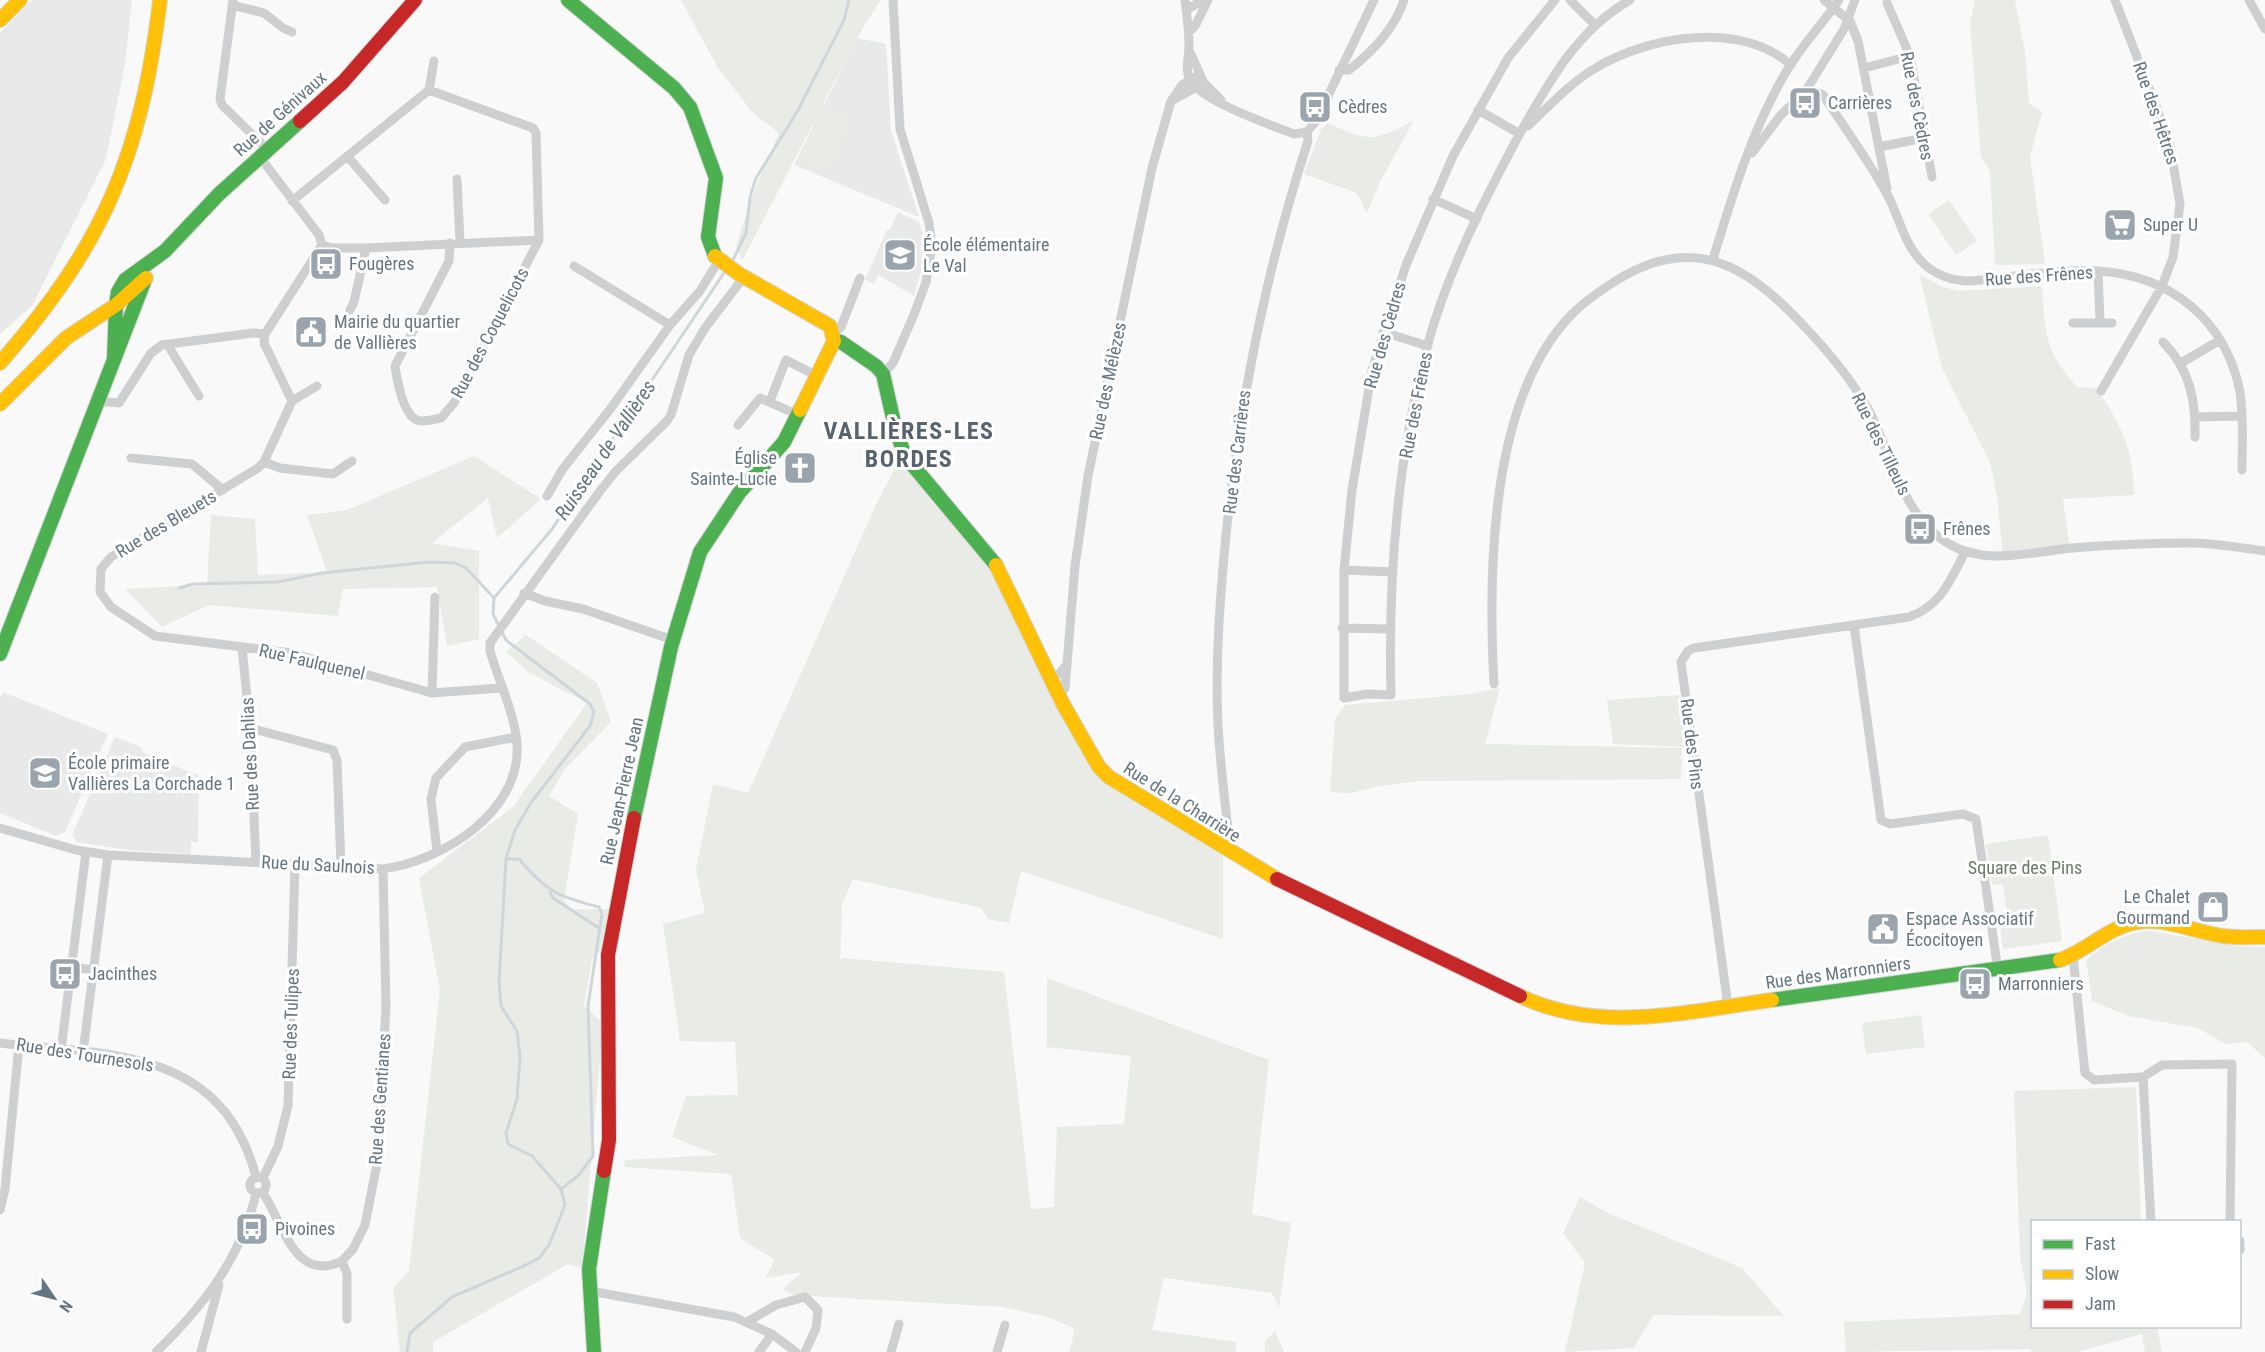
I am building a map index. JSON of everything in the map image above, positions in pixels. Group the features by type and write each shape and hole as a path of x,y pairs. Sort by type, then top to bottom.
{"main road":[{"path":"0,20 20,0"},
{"path":"0,373 57,297 87,251 126,169 147,99 155,57 160,0"},
{"name":"Rue de Génivaux","path":"0,654 146,278 165,251 219,194 344,82 414,0"},
{"path":"568,0 674,88 690,107 716,178 708,237 720,261 741,275 807,310 830,326 834,338 876,366 883,374"},
{"name":"Rue de Génivaux","path":"114,359 118,292 125,280 165,251"},
{"path":"0,404 66,338 116,305 146,278"},
{"path":"0,363 28,334"},
{"name":"Rue Jean-Pierre Jean","path":"594,1352 589,1269 609,1140 608,955 629,842 673,640 692,569 700,552 741,491 784,442 834,338"},
{"name":"Rue de la Charrière","path":"883,374 895,427 906,456 925,483 970,531 1001,571 1059,695 1099,767 1109,777 1223,849 1299,890 1553,1010 1599,1018 1627,1019 1728,1006"},
{"name":"Rue des Marronniers","path":"1728,1006 2052,963 2073,956 2101,936 2137,922 2168,922 2224,936 2265,937"}],"street":[{"path":"883,374 893,363 915,312 926,282 932,245 929,223 900,129 893,0"},
{"path":"1203,0 1186,5 1189,50 1202,95 1294,134 1307,132"},
{"path":"1189,32 1195,26 1208,0"},
{"name":"Rue des Carrières","path":"1223,849 1228,836 1218,724 1217,657 1230,496 1241,410 1256,326 1275,248 1308,141 1307,132 1316,121 1374,0"},
{"path":"1339,70 1349,70 1372,51 1390,28 1404,0"},
{"name":"Rue des Cèdres","path":"1391,695 1367,694 1344,698 1342,628 1344,570 1359,447 1372,370 1406,265 1433,199 1508,57 1555,0"},
{"path":"1570,0 1594,24"},
{"name":"Rue des Frênes","path":"1391,695 1389,629 1392,572 1411,415 1428,346 1449,282 1477,219 1520,134 1551,81 1574,47 1594,24 1630,0"},
{"name":"Rue des Frênes","path":"1824,0 1836,4 1848,19 1858,41 1889,198"},
{"path":"1744,165 1780,116 1807,89 1848,19 1855,0"},
{"name":"Rue des Hêtres","path":"2101,391 2162,286 2179,227 2180,204 2175,164 2169,140 2115,0"},
{"path":"2248,0 2265,29"},
{"path":"292,32 264,13 233,3 220,99 222,105 264,146 264,162 319,235 322,244 332,248 366,248 455,242 539,240 537,155 533,128 429,90"},
{"name":"Rue des Cèdres","path":"1887,3 1910,56 1932,177"},
{"path":"1713,259 1744,165 1768,105 1791,65 1836,4"},
{"name":"Rue des Frênes","path":"1520,134 1561,94 1595,68 1624,55 1669,42 1701,37 1726,37 1761,45 1791,65"},
{"path":"1864,68 1910,56"},
{"path":"292,201 429,90 434,61"},
{"name":"Rue des Mélèzes","path":"1059,695 1067,681 1075,566 1088,476 1152,168 1171,101 1197,81"},
{"path":"1551,81 1552,86 1561,94"},
{"name":"Rue des Frênes","path":"1807,89 1823,95 1889,198 1909,243 1921,261 1940,275 1957,281 1971,281 2098,271 2126,275 2162,286 2192,306 2220,340 2237,384 2242,416 2242,470"},
{"path":"1768,105 1780,116"},
{"path":"1478,110 1520,134"},
{"path":"1879,147 1924,138"},
{"path":"348,157 385,200"},
{"path":"1871,168 1879,168 1882,164"},
{"path":"455,242 457,179"},
{"path":"1433,199 1477,219"},
{"name":"Rue des Coquelicots","path":"455,242 449,261 395,366 408,412 415,420 441,418 454,403 539,240"},
{"path":"292,401 264,343 265,334 322,244"},
{"path":"350,310 354,302 366,248"},
{"name":"Rue des Tilleuls","path":"1494,684 1491,596 1498,511 1510,441 1533,372 1551,341 1571,315 1598,291 1641,266 1657,260 1695,256 1713,259 1743,273 1773,296 1835,360 1866,406 1909,504 1932,531 1965,552 2003,556 2087,547 2193,543 2265,551"},
{"path":"547,496 562,470 611,408 670,325 700,291 720,261"},
{"path":"574,266 670,325"},
{"path":"2098,271 2100,321"},
{"path":"673,640 583,609 545,601 524,593 616,471 671,415 689,355 741,275"},
{"path":"834,338 841,327 860,278"},
{"path":"2073,323 2100,321 2112,323"},
{"path":"1383,332 1428,346"},
{"path":"96,402 119,403 151,354 167,344 253,333 265,334"},
{"path":"2181,363 2220,340"},
{"path":"2163,342 2181,363 2192,391 2195,437"},
{"path":"167,344 200,396"},
{"path":"771,401 786,360 816,375"},
{"path":"317,386 292,401 264,462 280,468 333,474 352,461"},
{"path":"738,425 758,399 771,401 796,414"},
{"path":"2195,417 2242,416"},
{"name":"Rue des Bleuets","path":"131,458 192,464 223,490"},
{"name":"Rue des Bleuets","path":"155,636 104,599 98,585 101,569 111,557 223,490 264,462"},
{"name":"Rue des Pins","path":"1728,1006 1681,662 1688,651 1694,648 1909,617 1930,607 1946,589 1965,552"},
{"path":"1344,570 1392,572"},
{"name":"Rue du Saulnois","path":"0,828 86,852 108,855 382,869 413,862 437,851 482,821 504,796 516,765 516,737 490,651 490,643 524,593"},
{"path":"432,693 435,597"},
{"path":"1854,625 1881,820 1890,824 1963,814 1976,819 1998,971"},
{"path":"1342,628 1389,629"},
{"name":"Rue Faulquenel","path":"155,636 291,653 432,693 501,688"},
{"name":"Rue des Dahlias","path":"242,647 250,728 256,862"},
{"path":"1051,677 1059,674 1067,664"},
{"path":"250,728 333,750 337,760 341,866"},
{"path":"437,851 431,799 436,778 465,747 516,737"},
{"path":"62,1050 86,852"},
{"path":"83,1052 108,855"},
{"name":"Rue des Tulipes","path":"259,1178 278,1146 288,1106 295,865"},
{"name":"Rue des Gentianes","path":"342,1261 353,1249 365,1225 377,1164 386,1008 382,869"},
{"path":"2073,956 2085,1073 2094,1080 2143,1077 2162,1065 2232,1064 2230,1220"},
{"path":"72,967 93,970"},
{"name":"Rue des Tournesols","path":"0,1043 83,1052 144,1062 178,1074 195,1085 226,1113 241,1137 259,1178"},
{"path":"0,1210 5,1189 19,1045"},
{"path":"2143,1077 2151,1220"},
{"path":"156,1352 208,1298 220,1280 259,1193 259,1178"},
{"path":"259,1193 302,1260 319,1267 342,1261 346,1274 347,1319"},
{"path":"201,1352 220,1280"},
{"path":"590,1291 721,1315 747,1322 772,1334 796,1352"},
{"path":"747,1322 776,1305 805,1297 818,1310 816,1328 805,1352"},
{"path":"891,1352 898,1324"},
{"path":"997,1352 1005,1325"},
{"path":"759,1352 772,1334"}],"shaded area":[{"path":"32,0 132,0 125,64 106,159 32,306 0,334 0,33"},
{"path":"857,38 886,44 891,130 919,217 794,165"},
{"name":"École élémentaire Le Val","path":"898,212 919,222 925,241 921,271 914,296 878,275 874,284 865,280 887,230 890,230"},
{"name":"École primaire Vallières La Corchade 1","path":"3,692 108,734 65,832 56,836 0,813 0,698"},
{"path":"115,737 141,747 144,753 199,776 198,842 191,842 191,854 128,850 77,842 72,835"}],"green space":[{"path":"681,0 881,0 865,24 822,105 852,119 828,173 798,159 819,112 742,261 736,246 752,196 779,133 752,112 717,66"},
{"path":"1975,0 2015,0 2025,53 2029,103 2042,112 2030,156 2045,264 1995,265 1990,171 1981,157 1970,24"},
{"path":"1414,120 1380,182 1367,213 1357,193 1304,174 1321,129 1328,123 1353,134 1371,137 1380,136"},
{"path":"1949,200 1977,241 1956,255 1928,214"},
{"path":"1919,274 1943,287 1958,291 2042,286 2046,329 2052,351 2077,387 2097,388 2113,415 2128,450 2134,495 2063,499 2070,549 2003,556 1997,497 1990,462 1942,368"},
{"path":"474,456 541,499 497,538 488,498 432,543 479,551 479,639 447,646 437,587 343,589 338,616 209,605 162,627 125,589 207,585 211,515 255,519 258,575 327,572 307,515 347,510"},
{"path":"901,456 981,544 1099,767 1223,849 1223,939 1021,871 1009,923 988,919 981,908 853,879 842,904 840,963 842,958 1004,972 1031,1209 1054,1207 1057,1127 1124,1124 1131,1056 1047,1047 1047,978 1269,1060 1252,1214 1291,1223 1279,1308 1272,1293 1164,1278 1152,1330 1237,1342 1235,1352 1069,1352 1075,1329 1051,1318 1003,1307 793,1295 783,1289 802,1272 765,1278 775,1260 740,1238 731,1174 624,1167 625,1160 718,1155 672,1137 686,1096 738,1095 735,1042 680,1041 663,924 705,913 696,870 713,784 748,793 873,511"},
{"path":"526,635 597,683 611,722 564,770 549,796 578,814 564,899 570,909 611,909 604,947 592,959 584,1006 603,1023 582,1268 568,1264 433,1342 433,1352 400,1352 393,1288 409,1271 440,990 419,878 513,807 587,703 528,672 506,652"},
{"path":"1500,688 1485,744 1682,748 1681,779 1420,781 1374,787 1351,793 1330,792 1335,719 1345,705 1470,694"},
{"path":"1679,695 1685,747 1613,744 1607,700"},
{"name":"Square des Pins","path":"2048,835 2062,941 2003,949 2000,925 2008,923 2003,884 1992,885 1986,844"},
{"path":"2151,931 2244,947 2265,947 2265,1058 2247,1042 2226,1044 2198,1028 2128,1016 2092,1001 2086,960 2116,940 2132,934"},
{"path":"1921,1015 1925,1047 1866,1054 1862,1023"},
{"path":"2136,1087 2141,1220 2031,1220 2031,1328 2157,1328 2162,1352 2145,1352 2142,1334 2077,1352 2031,1352 2031,1349 1846,1352 1844,1322 2020,1314 2027,1293 2020,1256 2014,1091"},
{"path":"1580,1197 1608,1213 1742,1268 1784,1316 1653,1315 1634,1348 1565,1352 1585,1263 1563,1233"},
{"path":"1275,1331 1284,1352 1265,1352 1265,1341"}],"waterway":[{"name":"Ruisseau de Vallières","path":"732,262 746,233 750,197 756,178 797,112 844,20 849,0"},
{"name":"Ruisseau de Vallières","path":"407,1352 410,1333 452,1297 539,1258 549,1245 565,1205 561,1189 532,1156 508,1144 506,1133 517,1099 520,1057 517,1031 501,1006 499,982 506,859 515,830 530,804 590,726 594,712 590,704 506,640 493,614 494,598 552,529 726,270"},
{"path":"179,588 193,584 278,582 322,573 429,562 455,563 466,568 494,598"},
{"name":"Ruisseau de Vallières","path":"507,859 519,859 545,886 573,900 599,907 602,914 588,1006 593,1156 578,1176 561,1189"},
{"name":"Ruisseau de Vallières","path":"550,892 553,898 599,928"}],"traffic: fast":[{"path":"568,0 674,88 690,107 716,178 708,237 715,256"},
{"path":"114,359 116,305 118,292 125,280 165,251 219,194 300,121"},
{"path":"0,654 144,282"},
{"path":"834,341 841,342 876,366 883,374 895,427 905,456 996,565"},
{"path":"634,818 671,647 700,552 739,493 784,442 800,410"},
{"path":"1772,1000 2060,960"},
{"path":"594,1352 589,1269 604,1171"}],"traffic: slow":[{"path":"0,20 20,0"},
{"path":"0,363 36,320 66,278 112,196 142,106 160,0"},
{"path":"715,256 739,274 830,326 834,341 800,410"},
{"path":"0,404 66,338 116,305 146,278"},
{"path":"996,565 1063,704 1099,767 1109,777 1277,879"},
{"path":"2060,960 2080,951 2117,928 2138,922 2160,922 2229,937 2265,937"},
{"path":"1520,996 1550,1008 1581,1015 1613,1017 1677,1014 1772,1000"}],"traffic: jam":[{"path":"300,121 343,82 415,0"},
{"path":"604,1171 609,1140 608,955 634,818"},
{"path":"1277,879 1520,996"}],"place":[{"name":"Carrières","path":"1805,103"},
{"name":"Cèdres","path":"1315,107"},
{"name":"Super U","path":"2120,225"},
{"name":"École élémentaire Le Val","path":"900,255"},
{"name":"Fougères","path":"326,264"},
{"name":"Mairie du quartier de Vallières","path":"311,332"},
{"name":"Église Sainte-Lucie","path":"800,468"},
{"name":"Frênes","path":"1920,529"},
{"name":"École primaire Vallières La Corchade 1","path":"45,773"},
{"name":"Le Chalet Gourmand","path":"2213,907"},
{"name":"Espace Associatif Écocitoyen","path":"1883,929"},
{"name":"Jacinthes","path":"65,974"},
{"name":"Marronniers","path":"1975,984"},
{"name":"Pivoines","path":"252,1229"}],"district":[{"name":"VALLIÈRES-LES BORDES","path":"909,445"}]}
